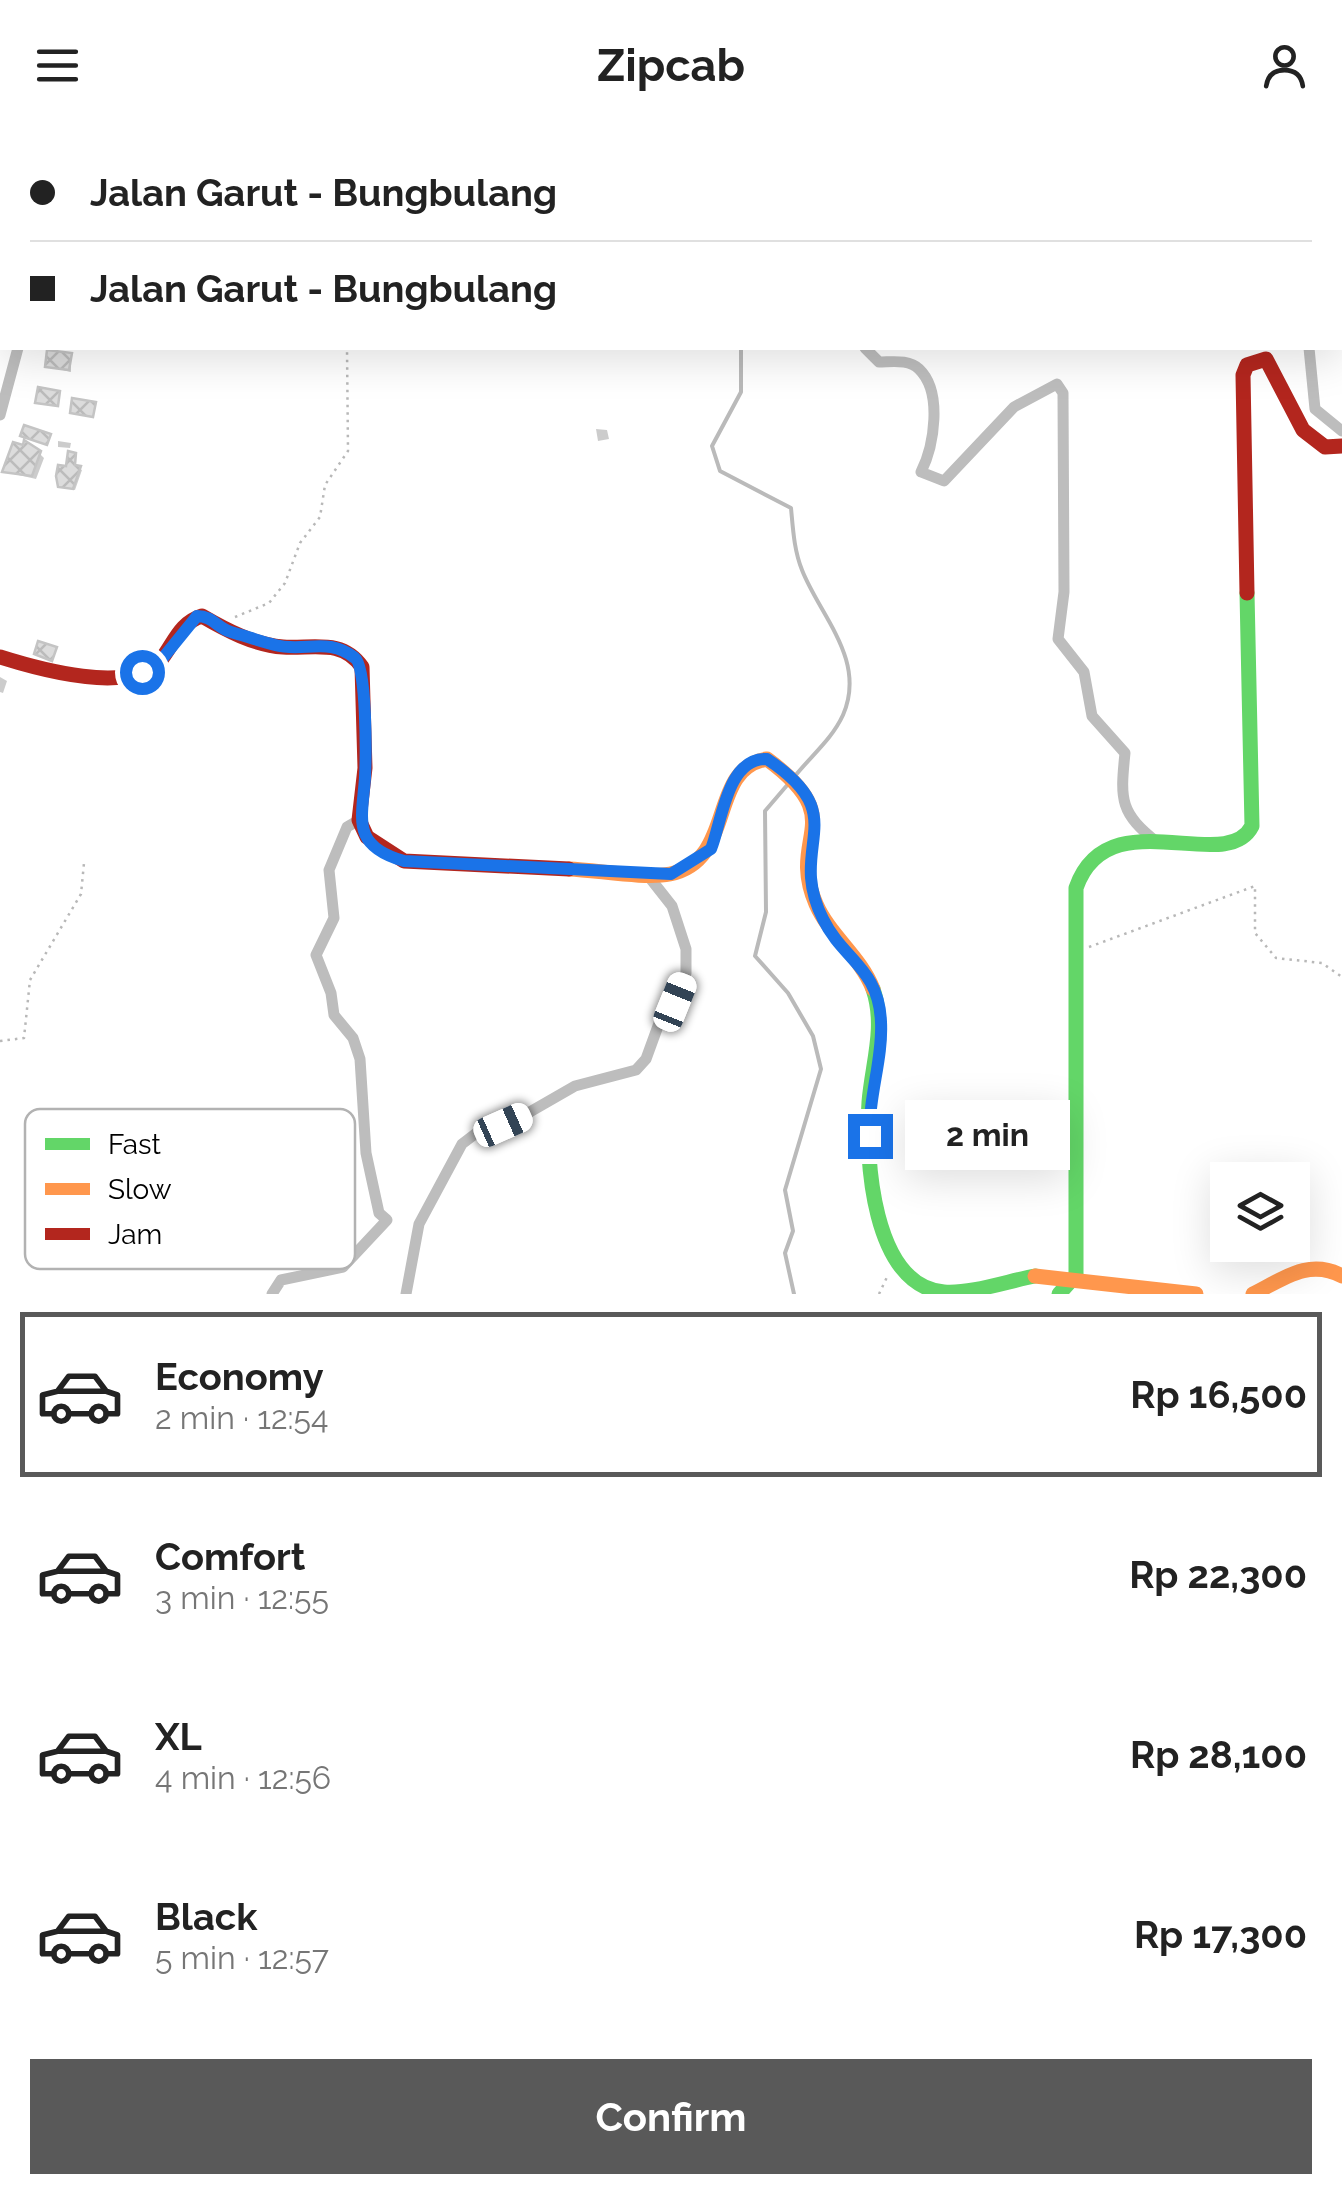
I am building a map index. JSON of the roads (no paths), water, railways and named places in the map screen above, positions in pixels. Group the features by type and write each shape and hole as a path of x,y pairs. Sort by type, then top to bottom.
{"main road":[{"path":"1059,1294 1076,1275 1074,954 1076,888 1083,868 1103,848 1231,843 1247,836 1252,826 1243,375 1248,365 1266,359 1277,368 1288,403 1314,443 1329,448 1342,446"},
{"path":"0,657 63,674 142,672 158,664 193,618 208,616 222,628 280,647 330,644 361,664 365,754 359,820 367,837 392,858 404,861 671,874 711,849 730,787 748,764 767,759 804,790 816,816 810,884 815,902 828,929 872,978 879,1009 870,1136 894,1262 904,1274 943,1292 986,1287 1016,1277 1076,1275 1196,1294"},
{"path":"1252,1294 1309,1268 1324,1267 1342,1276"}],"street":[{"path":"0,414 17,350"},
{"path":"868,350 879,362 908,363 921,370 930,390 933,421 931,451 921,472 944,482 1014,407 1057,384 1063,393 1064,592 1058,638 1084,672 1092,716 1125,753 1120,794 1130,820 1158,844"},
{"path":"1309,350 1315,409 1342,431"},
{"path":"355,1254 387,1220 379,1213 366,1153 360,1059 353,1038 334,1015 332,993 316,955 334,918 329,870 347,827 359,820"},
{"path":"406,1294 419,1224 462,1144 479,1131 528,1114 576,1086 636,1070 646,1059 662,1015 675,1002 686,973 686,949 672,906 646,873"},
{"path":"272,1294 282,1280 334,1269"}],"waterway":[{"path":"741,350 741,392 712,446 720,471 791,508 799,562 838,639 849,676 843,715 795,776"},
{"path":"789,783 765,811 766,912 755,956 788,993 813,1036 821,1069 785,1190 793,1231 785,1253 794,1294"}]}
